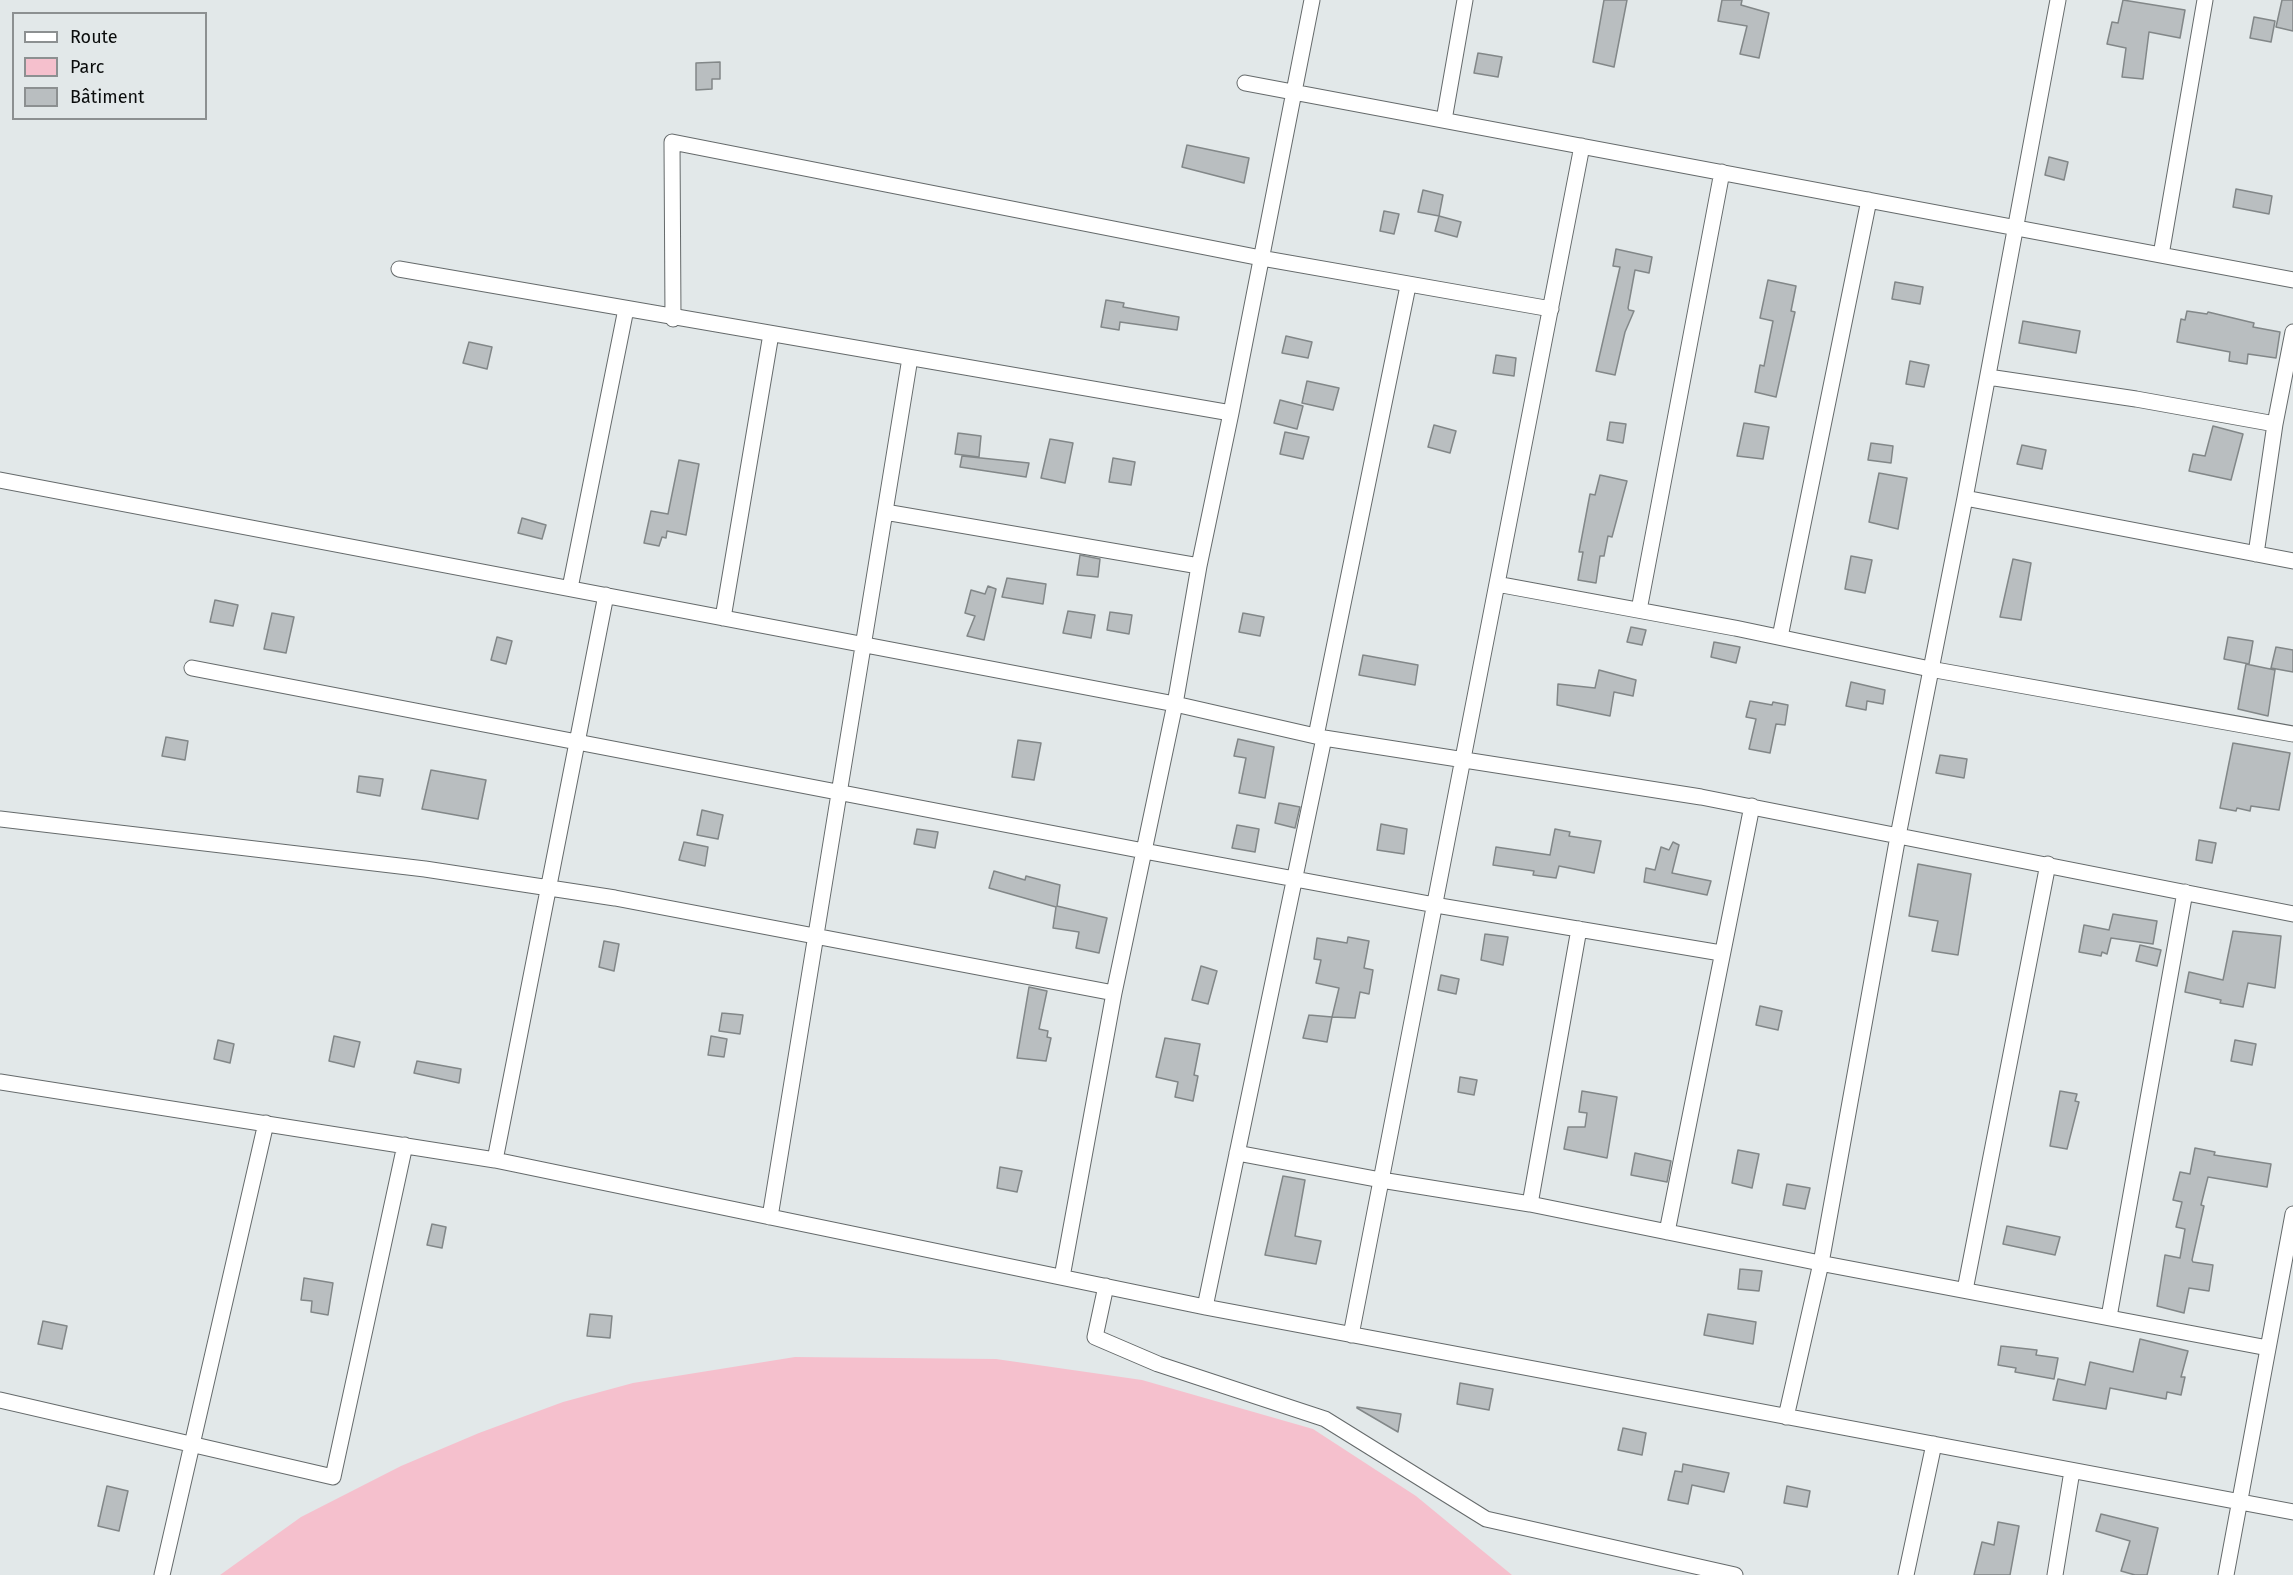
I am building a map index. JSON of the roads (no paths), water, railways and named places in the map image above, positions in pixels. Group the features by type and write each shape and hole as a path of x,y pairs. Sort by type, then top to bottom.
{"street":[{"path":"1062,1278 1114,993 1175,704 1199,566 1312,0"},
{"path":"1444,120 1466,0"},
{"path":"1786,1417 1821,1263 1898,836 1965,498 2058,0"},
{"path":"2161,255 2205,0"},
{"path":"1245,83 2293,280"},
{"path":"673,318 672,142 1408,286 1551,309"},
{"path":"1351,1335 1582,146"},
{"path":"1639,610 1722,172"},
{"path":"1780,637 1869,200"},
{"path":"399,269 1231,413"},
{"path":"1204,1307 1295,878 1320,737 1408,286"},
{"path":"570,588 626,309"},
{"path":"2256,554 2275,424 2293,332"},
{"path":"723,618 771,334"},
{"path":"770,1217 910,358"},
{"path":"1988,377 2136,399 2275,424"},
{"path":"0,480 1175,704 1320,737 1752,806 2293,914"},
{"path":"1965,498 2293,561"},
{"path":"885,512 1199,566"},
{"path":"1497,584 1780,637 1930,669 2293,734"},
{"path":"495,1160 606,595"},
{"path":"192,668 1144,851 1435,905 1721,953"},
{"path":"1667,1232 1752,806"},
{"path":"0,819 425,869 615,898 1114,993"},
{"path":"1965,1290 2048,864"},
{"path":"2109,1317 2185,892"},
{"path":"1530,1204 1579,929"},
{"path":"0,1082 495,1160 1204,1307 2293,1512"},
{"path":"162,1575 266,1124"},
{"path":"0,1400 333,1477 405,1145"},
{"path":"1237,1153 1381,1180 1530,1204 1821,1263 2268,1348"},
{"path":"2226,1575 2293,1214"},
{"path":"1106,1286 1095,1336 1158,1364 1325,1419 1486,1519 1735,1575"},
{"path":"1906,1575 1934,1444"},
{"path":"2055,1575 2073,1471"}]}
